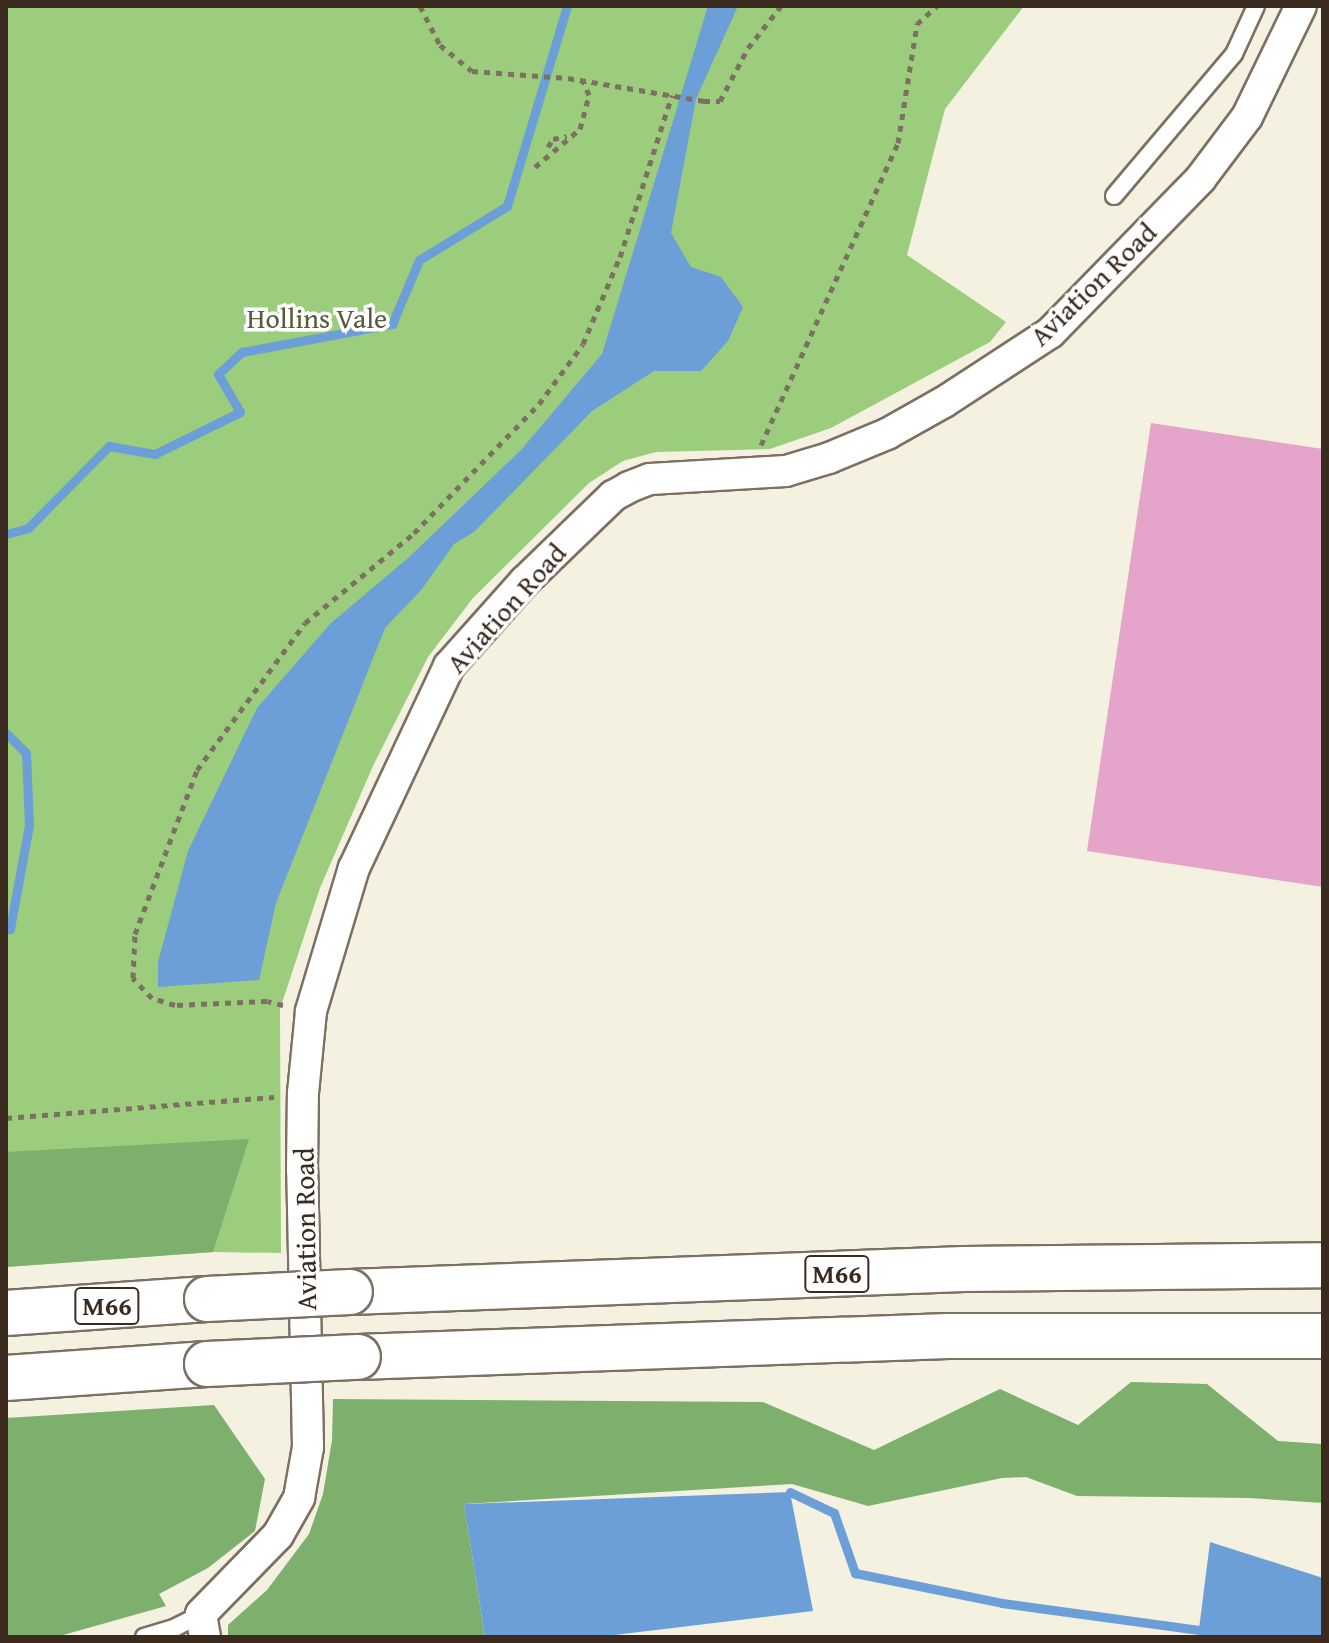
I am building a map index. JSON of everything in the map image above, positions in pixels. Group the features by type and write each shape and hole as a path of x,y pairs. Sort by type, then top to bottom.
{"highway":[{"name":"M66","path":"6,1313 350,1292 964,1269 1323,1265"},
{"name":"M66","path":"6,1378 358,1357 948,1336 1323,1336"}],"street":[{"name":"Aviation Road","path":"203,1626 278,1535 299,1498 305,1472 309,1401 303,1093 311,1011 354,868 449,666 524,582 613,496 650,479 786,471 887,434 944,402 1050,333 1201,178 1247,117 1301,6"}],"lane":[{"path":"1114,196 1234,54 1256,6"},
{"path":"144,1637 176,1627 203,1626"}],"path":[{"path":"420,6 440,45 472,71 568,78 704,101 720,101 748,48 781,6"},
{"path":"748,475 898,143 917,24 937,6"},
{"path":"535,167 580,129 589,95 583,80"},
{"path":"311,1011 267,1001 175,1005 152,998 133,978 135,934 197,770 305,623 414,533 539,404 583,344 620,257 673,96"},
{"path":"548,147 553,139 568,136"},
{"path":"6,1118 303,1093"}],"green space":[{"name":"Hollins Vale","path":"6,6 1024,6 945,109 907,255 1006,322 990,342 831,428 770,449 656,452 623,461 589,483 473,598 428,657 373,766 320,888 280,1009 281,1253 213,1252 6,1267"},
{"path":"249,1139 213,1252 6,1267 6,1152"},
{"path":"1131,1382 1207,1384 1278,1441 1323,1444 1323,1503 1249,1498 1077,1496 1026,1477 1002,1478 868,1506 792,1484 464,1504 485,1637 228,1637 228,1625 267,1590 309,1534 323,1494 332,1440 333,1399 763,1402 874,1450 1000,1389 1078,1425"},
{"path":"214,1405 265,1479 255,1531 208,1568 159,1594 166,1606 56,1637 6,1637 6,1418"}],"water":[{"path":"708,6 738,6 696,99 671,233 691,267 721,277 743,307 728,341 701,371 654,371 592,411 474,532 454,544 422,589 385,628 276,903 259,980 158,987 158,962 188,851 257,708 331,623 407,559 521,450 602,354"},
{"path":"790,1492 813,1611 598,1637 485,1637 464,1504"},
{"path":"1210,1542 1323,1578 1323,1637 1198,1637"}],"building":[{"path":"1151,423 1323,449 1323,887 1087,851"}],"waterway":[{"path":"6,534 28,528 109,446 155,454 240,412 218,374 242,352 392,324 419,260 507,206 567,6"},
{"path":"6,733 26,753 29,825 10,929"},
{"path":"790,1492 834,1513 855,1573 1002,1603 1199,1630"}]}
